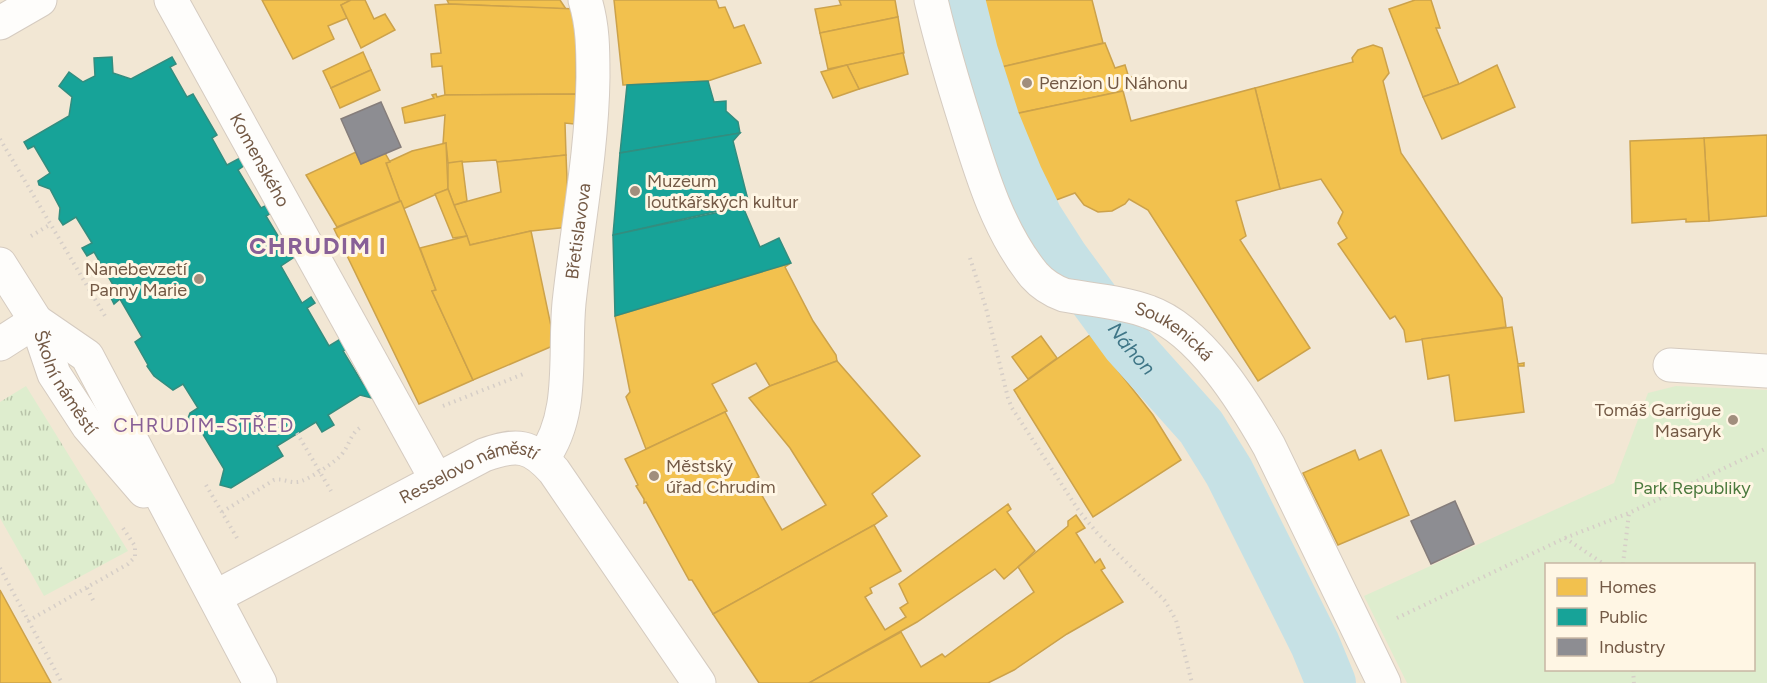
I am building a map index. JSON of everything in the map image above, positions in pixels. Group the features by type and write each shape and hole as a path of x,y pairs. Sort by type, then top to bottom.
{"street":[{"path":"0,23 40,0"},
{"name":"Komenského","path":"171,0 436,479"},
{"name":"Břetislavova","path":"543,458 561,419 565,394 569,305 592,116 591,18 585,0"},
{"name":"Soukenická","path":"931,0 944,56 978,165 995,208 1012,241 1035,276 1064,296 1151,312 1183,332 1222,375 1249,410 1269,447 1384,683"},
{"name":"Školní náměstí","path":"0,264 36,321 54,374 88,426 185,538 215,597"},
{"path":"0,344 36,321"},
{"path":"1670,365 1767,371"},
{"name":"Resselovo náměstí","path":"215,597 484,455 503,449 521,447 543,458 554,471 699,683"},
{"path":"215,597 260,683"}],"path":[{"path":"968,254 986,308 1012,408 1079,512 1165,602 1176,620 1192,683"},
{"path":"222,512 274,480 299,482 319,471 297,433"},
{"path":"1390,621 1565,538 1629,513 1767,448"},
{"path":"1623,563 1629,513"},
{"path":"28,621 129,564 135,557 135,546 123,527"},
{"path":"1565,538 1602,563"},
{"path":"0,568 62,683"},
{"path":"87,588 94,602"}],"shaded area":[{"path":"0,0 1767,0 1767,683 0,683"}],"green space":[{"path":"26,386 128,551 44,596 0,518 0,402"},
{"name":"Park Republiky","path":"1676,386 1767,390 1767,683 1407,683 1364,596 1614,483 1648,393"}],"building: Homes":[{"path":"262,0 351,0 341,5 347,18 328,26 334,39 293,59"},
{"path":"351,0 365,0 374,19 385,14 395,30 361,48 341,5"},
{"path":"447,0 560,0 566,9 449,4"},
{"path":"614,0 716,0 719,8 725,7 734,28 744,25 761,63 708,81 623,85"},
{"path":"839,0 895,0 898,17 820,33 815,9 841,5"},
{"path":"976,0 1092,0 1103,43 993,69"},
{"path":"1415,0 1431,0 1440,28 1436,28 1459,84 1423,97 1389,9"},
{"path":"435,5 576,9 576,94 445,95 442,66 432,67 431,54 441,53"},
{"path":"898,17 904,53 828,69 820,33"},
{"path":"1105,43 1115,68 1125,65 1129,78 1135,76 1138,88 1009,115 993,69"},
{"path":"1373,45 1382,48 1389,73 1383,81 1401,153 1502,298 1506,327 1406,342 1404,330 1395,316 1390,319 1338,244 1347,238 1338,223 1343,212 1321,179 1280,189 1255,88 1353,62 1352,58 1358,50"},
{"path":"363,52 371,70 331,88 323,71"},
{"path":"903,53 908,74 859,89 847,65"},
{"path":"847,65 859,89 833,98 821,72"},
{"path":"1497,65 1515,107 1442,139 1423,97 1459,84"},
{"path":"371,70 380,90 340,108 331,88"},
{"path":"1255,88 1280,189 1236,201 1246,236 1240,240 1310,348 1258,381 1148,210 1129,199 1112,211 1098,212 1084,205 1075,193 1048,203 1015,114 1123,91 1131,121"},
{"path":"436,94 437,97 445,95 576,94 574,124 565,123 566,155 497,162 496,160 448,163 446,143 443,144 445,115 405,123 402,108 434,98 432,95"},
{"path":"1767,135 1767,216 1709,221 1704,138"},
{"path":"1704,138 1709,221 1686,222 1686,219 1632,223 1630,141"},
{"path":"446,143 448,189 403,209 386,163 412,151"},
{"path":"356,152 361,164 385,153 390,162 386,163 400,201 337,227 306,175"},
{"path":"566,155 569,227 531,231 470,245 454,205 501,192 497,162"},
{"path":"462,161 467,201 454,205 448,189 448,163"},
{"path":"448,189 467,236 453,238 435,194"},
{"path":"401,201 436,290 432,291 473,380 419,404 334,229"},
{"path":"531,231 555,345 473,380 432,291 436,290 420,248 467,236 470,245"},
{"path":"791,263 785,267 813,321 836,355 837,361 770,386 756,363 712,384 727,411 646,449 626,397 630,392 615,316"},
{"path":"1512,327 1518,364 1524,363 1524,366 1518,366 1524,412 1455,421 1449,375 1428,379 1422,339"},
{"path":"1090,335 1153,415 1181,460 1093,517 1014,390"},
{"path":"1041,336 1057,358 1028,379 1012,357"},
{"path":"837,361 920,456 872,494 887,516 713,614 692,580 689,580 646,502 644,503 625,459 725,412 759,477 753,480 782,530 826,505 790,448 749,398 770,386"},
{"path":"1355,450 1359,460 1381,450 1409,515 1338,545 1303,473"},
{"path":"1008,504 1011,509 1007,512 1035,551 1018,567 1004,579 995,569 917,622 809,683 759,683 713,614 874,525 901,571 870,588 872,593 865,597 885,630 906,617 900,608 908,603 899,584"},
{"path":"1076,515 1085,528 1076,533 1095,563 1100,559 1105,568 1101,570 1123,602 1067,634 1014,670 988,683 809,683 901,632 921,667 942,654 945,657 1034,592 1018,567 1068,526 1068,521"},
{"path":"0,590 51,683 0,683"}],"building: Public":[{"name":"Nanebevzetí Panny Marie","path":"112,57 113,73 131,79 172,57 176,64 170,67 187,97 193,94 217,135 212,138 227,165 240,158 245,165 238,170 261,208 269,204 273,212 266,216 287,251 295,246 299,254 281,266 302,303 311,297 315,303 307,308 329,346 347,335 353,345 343,351 363,384 379,388 376,399 360,395 328,415 334,425 322,432 316,422 277,446 283,456 231,488 220,485 224,469 201,431 191,428 187,421 190,413 198,408 183,384 173,390 154,376 147,366 135,342 142,337 120,299 114,304 110,296 117,292 94,252 87,256 82,248 92,243 76,217 63,225 59,219 60,208 50,189 39,185 38,181 50,173 34,146 28,149 24,142 69,116 72,97 59,86 69,72 83,82 95,76 94,58"},
{"path":"708,81 714,102 726,101 726,111 738,122 740,133 620,153 627,85"},
{"path":"740,133 733,141 749,204 613,235 620,153"},
{"path":"743,207 760,247 779,238 791,263 615,316 613,235"}],"building: Industry":[{"path":"381,102 401,147 361,164 341,119"},
{"path":"1455,501 1474,544 1431,564 1411,521"}],"waterway":[{"name":"Náhon","path":"960,0 973,52 995,121 1038,218 1063,257 1126,343 1201,427 1229,472 1315,644 1331,683"}],"place":[{"name":"Penzion U Náhonu","path":"1027,83"},
{"name":"Muzeum loutkářských kultur","path":"635,191"},
{"name":"Nanebevzetí Panny Marie","path":"199,279"},
{"name":"Tomáš Garrigue Masaryk","path":"1733,420"},
{"name":"Městský úřad Chrudim","path":"654,476"}],"district":[{"name":"CHRUDIM I","path":"318,245"},
{"name":"CHRUDIM-STŘED","path":"204,425"}]}
